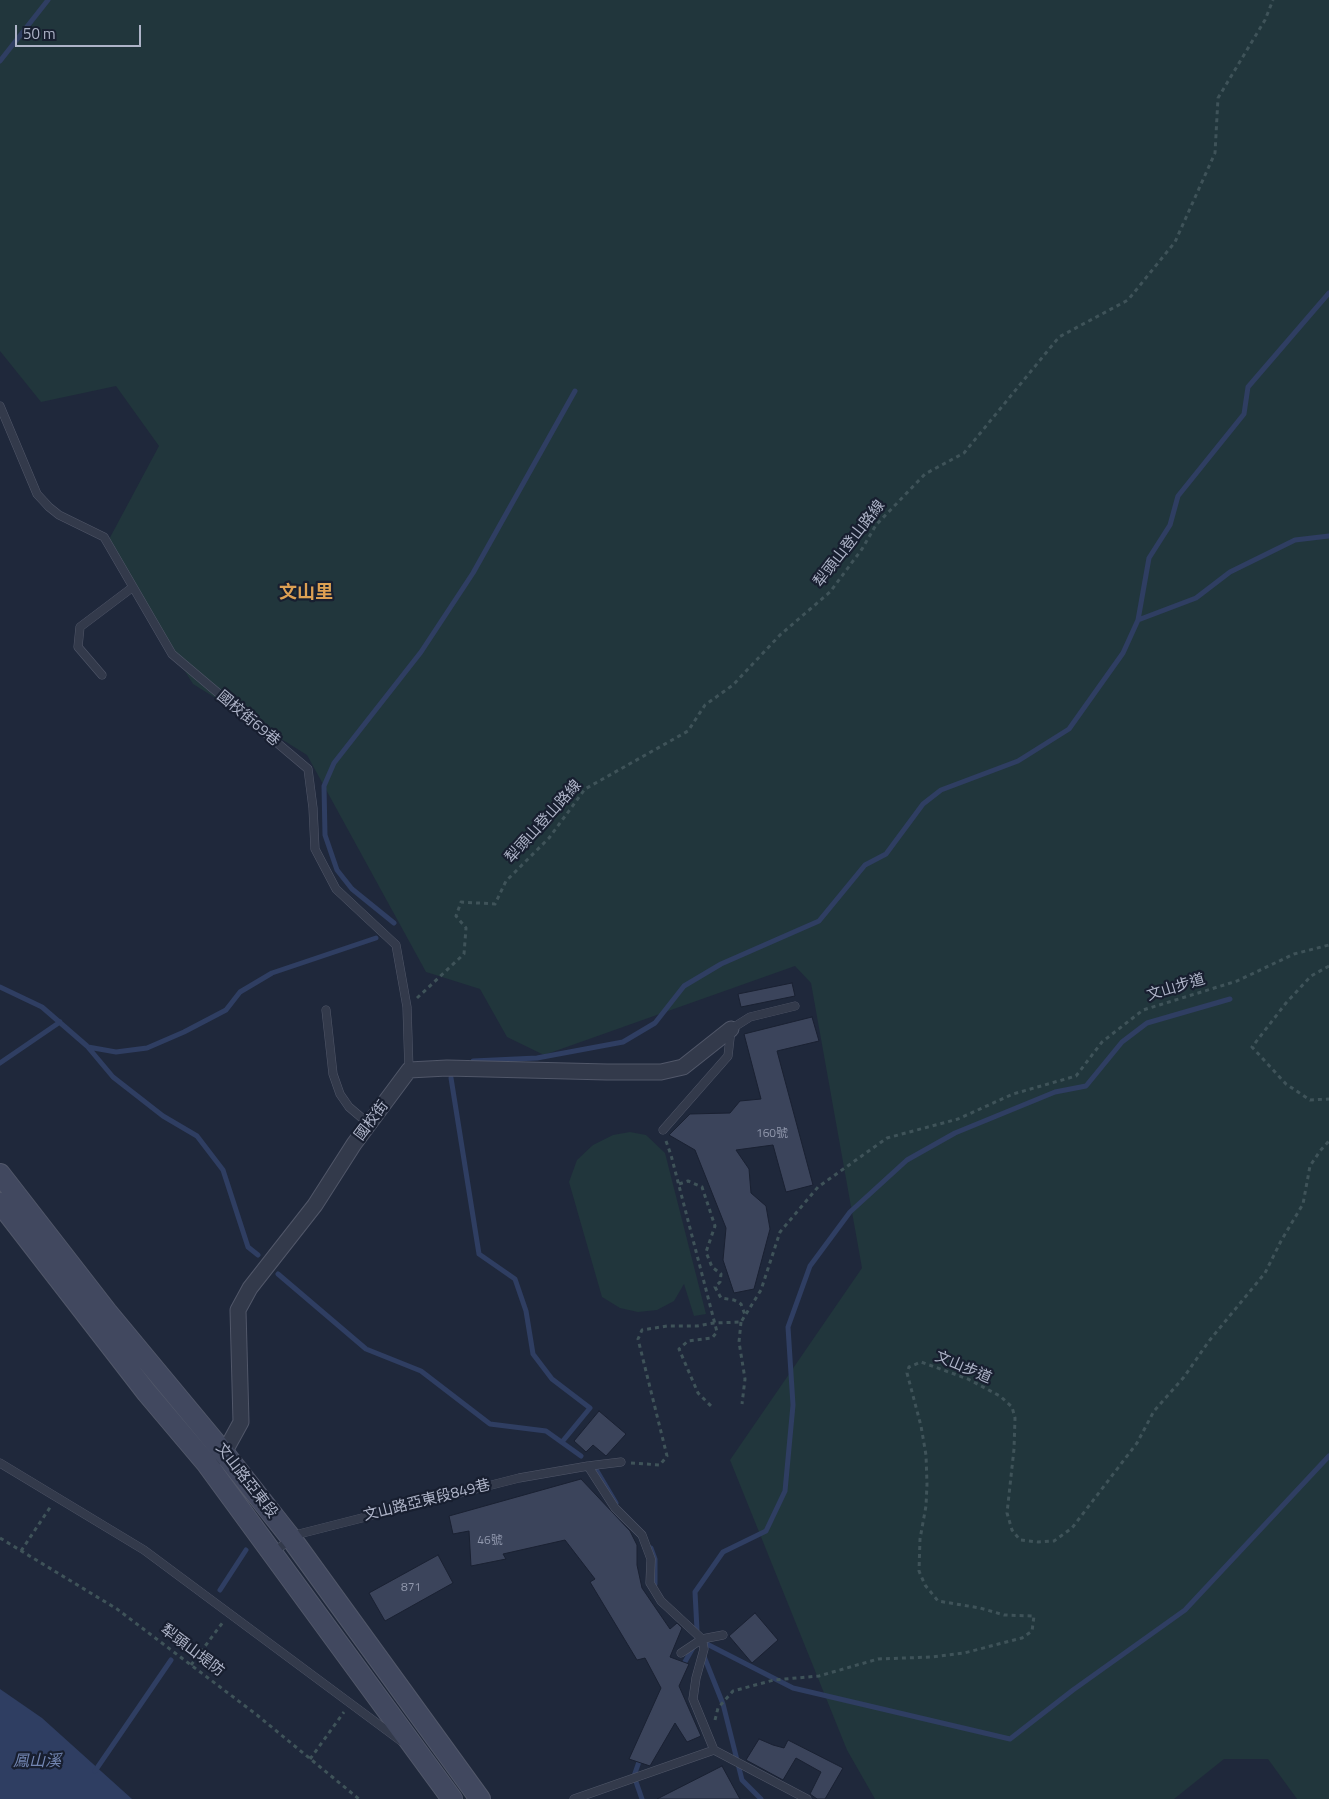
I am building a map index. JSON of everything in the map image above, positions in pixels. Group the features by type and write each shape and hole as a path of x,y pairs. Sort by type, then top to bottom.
{"main road":[{"name":"文山路亞東段","path":"0,1174 111,1331 147,1393 207,1464 452,1799"},
{"name":"文山路亞東段","path":"0,1203 111,1331 164,1379 224,1453 290,1538 480,1799"}],"street":[{"path":"409,1070 447,1068 661,1072 684,1067 731,1028"},
{"name":"國校街","path":"207,1464 224,1453 241,1422 238,1310 250,1288 314,1205 354,1144 409,1070"},
{"path":"147,1393 164,1379"}],"lane":[{"name":"國校街69巷","path":"0,406 37,494 48,507 59,515 104,537 172,654 308,769 313,808 315,849 336,889 396,945 408,1007 409,1070"},
{"path":"102,675 78,647 80,627 133,587"},
{"path":"663,1130 728,1056 731,1028 750,1017 795,1006"},
{"path":"326,1010 333,1074 340,1094 349,1107 369,1124"},
{"name":"文山路亞東段849巷","path":"273,1552 290,1538 299,1534 519,1478 621,1462"},
{"path":"0,1463 144,1550 420,1755"},
{"path":"588,1466 615,1508 642,1535 651,1559 650,1583 661,1601 702,1639 704,1649 696,1678 693,1699 714,1750 808,1799"},
{"path":"681,1653 702,1639 723,1635"},
{"path":"574,1799 714,1750"}],"path":[{"name":"犁頭山登山路線","path":"408,1007 464,954 466,928 456,916 461,902 496,904 506,881 549,838 586,789 688,731 705,705 733,685 780,635 830,592 862,549 876,524 925,474 964,452 1059,338 1128,300 1175,242 1215,153 1218,98 1264,20 1273,0"},
{"name":"文山步道","path":"741,1322 761,1290 780,1232 818,1187 887,1138 958,1119 1013,1094 1076,1076 1102,1042 1143,1010 1237,981 1294,954 1329,945"},
{"path":"1329,966 1312,976 1286,1003 1252,1048 1286,1084 1310,1100 1329,1100"},
{"path":"663,1130 679,1184 717,1332 712,1338 688,1341 680,1349 698,1393 711,1406"},
{"name":"文山步道","path":"714,1750 719,1744 719,1735 714,1719 718,1708 733,1691 774,1680 819,1676 878,1659 931,1657 964,1653 1022,1638 1032,1631 1034,1616 1004,1615 980,1608 938,1601 924,1585 919,1570 920,1539 926,1506 926,1455 921,1426 907,1373 909,1367 921,1362 968,1379 1000,1396 1012,1407 1015,1418 1014,1449 1007,1513 1012,1530 1020,1540 1054,1541 1072,1528 1137,1443 1154,1411 1184,1377 1209,1341 1265,1273 1280,1241 1303,1204 1310,1166 1329,1141"},
{"path":"679,1184 688,1181 702,1187 715,1226 706,1252 712,1267 721,1274 720,1282 715,1287 706,1289"},
{"path":"715,1287 721,1298 734,1300 741,1304 745,1315"},
{"path":"621,1462 660,1465 667,1456 638,1339 642,1330 667,1326 697,1326 741,1322 739,1342 745,1379 742,1404"},
{"path":"21,1551 57,1498"},
{"name":"犁頭山堤防","path":"0,1538 117,1608 257,1715 359,1799"},
{"path":"191,1665 229,1613"},
{"path":"310,1759 350,1703"}],"green space":[{"path":"0,0 1329,0 1329,1799 1297,1799 1268,1759 1224,1759 1174,1799 875,1799 847,1750 730,1460 862,1268 811,983 795,966 544,1055 507,1037 480,989 426,972 307,755 193,684 106,545 159,446 116,386 41,402 0,351"},
{"path":"630,1132 646,1135 665,1153 706,1314 694,1316 684,1284 674,1301 657,1310 638,1312 620,1308 602,1297 569,1182 577,1160 593,1145 613,1135"}],"water":[{"name":"鳳山溪","path":"0,1689 42,1718 132,1799 0,1799"}],"building":[{"path":"792,983 795,996 741,1007 738,994"},
{"path":"812,1017 819,1041 777,1051 813,1185 786,1192 773,1145 736,1150 749,1169 751,1193 766,1206 770,1229 754,1289 734,1293 723,1260 726,1228 695,1150 669,1135 690,1114 730,1113 740,1101 761,1099 744,1034"},
{"path":"599,1411 626,1434 606,1456 593,1445 586,1452 574,1441"},
{"path":"581,1479 630,1531 637,1545 637,1565 642,1588 670,1629 677,1623 682,1628 670,1657 689,1664 679,1686 701,1736 687,1742 675,1723 650,1766 629,1759 661,1688 645,1658 637,1660 590,1582 595,1579 565,1540 503,1554 506,1559 471,1566 469,1531 453,1534 449,1516"},
{"path":"438,1555 453,1583 385,1621 369,1593"},
{"path":"755,1613 778,1640 752,1663 729,1636"},
{"path":"759,1739 784,1748 788,1740 843,1768 825,1799 817,1799 810,1794 821,1772 796,1758 783,1780 746,1760"},
{"path":"722,1766 740,1799 657,1799"}],"waterway":[{"path":"0,61 48,0"},
{"path":"473,1061 537,1058 623,1042 655,1023 684,986 721,964 819,921 865,865 886,854 923,804 941,790 1018,761 1069,729 1123,653 1138,620 1149,558 1170,525 1178,496 1244,414 1248,387 1329,293"},
{"path":"394,923 352,889 337,870 325,835 324,786 334,763 421,652 473,573 575,391"},
{"path":"1138,620 1196,598 1230,572 1295,540 1329,536"},
{"path":"88,1047 116,1052 147,1048 184,1032 226,1010 240,992 272,973 376,938"},
{"path":"0,987 42,1007 87,1046 113,1077 163,1116 197,1136 223,1170 248,1247 258,1255"},
{"path":"697,1630 695,1592 723,1552 766,1531 785,1491 793,1405 788,1327 810,1266 850,1212 907,1160 955,1133 1055,1092 1086,1086 1122,1042 1147,1023 1230,999"},
{"path":"0,1063 60,1022"},
{"path":"451,1078 479,1254 515,1279 526,1311 533,1354 552,1379 590,1408 562,1442"},
{"path":"278,1274 366,1349 421,1371 490,1424 546,1431 581,1456"},
{"path":"701,1641 793,1688 1010,1739 1073,1690 1185,1610 1329,1456"},
{"path":"597,1471 616,1503"},
{"path":"651,1548 655,1559 655,1584"},
{"path":"220,1590 246,1550"},
{"path":"682,1667 694,1646"},
{"path":"703,1654 723,1704 742,1780 761,1799"},
{"path":"95,1771 171,1660"},
{"path":"641,1756 634,1776 642,1799"}],"district":[{"name":"文山里","path":"306,594"}]}
